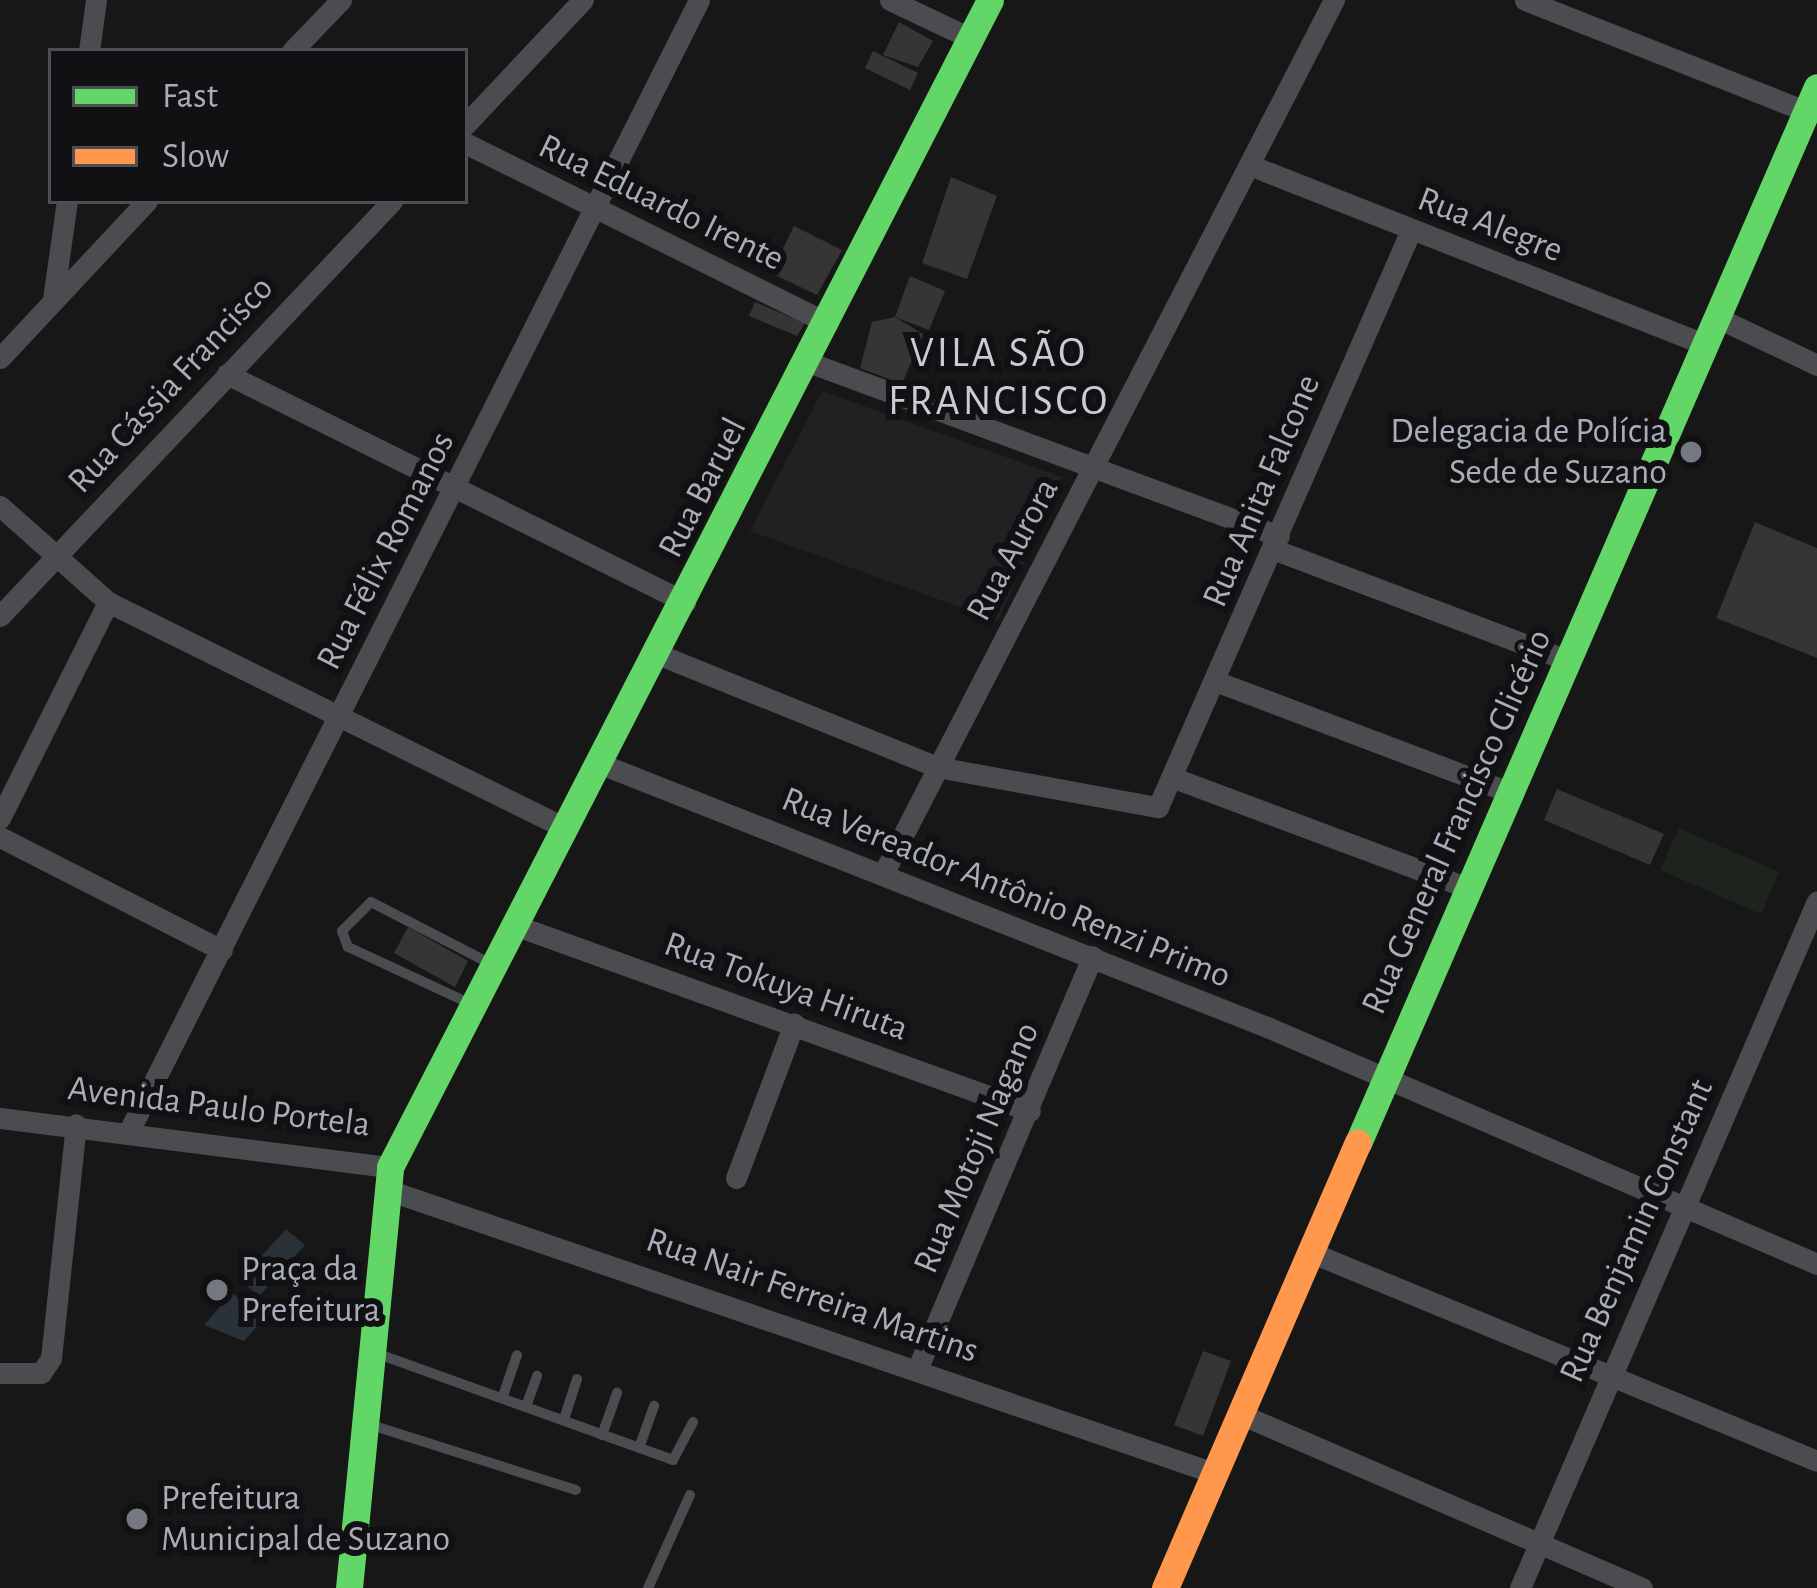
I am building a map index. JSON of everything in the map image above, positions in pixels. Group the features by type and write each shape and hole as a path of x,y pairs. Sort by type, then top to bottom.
{"street":[{"path":"88,48 96,0"},
{"path":"295,48 341,0"},
{"path":"468,122 583,0"},
{"name":"Rua Félix Romanos","path":"130,1129 698,0"},
{"path":"890,0 970,38"},
{"name":"Rua Baruel","path":"477,1006 990,0"},
{"name":"Rua Aurora","path":"883,874 1334,0"},
{"path":"1525,0 1812,99"},
{"name":"Rua General Francisco Glicério","path":"1165,1588 1812,99"},
{"name":"Rua Eduardo Irente","path":"468,144 828,322"},
{"name":"Rua Alegre","path":"1252,166 1704,344"},
{"path":"53,299 67,204"},
{"path":"0,358 144,204"},
{"name":"Rua Cássia Francisco","path":"0,616 389,204"},
{"name":"Rua Anita Falcone","path":"1174,778 1411,230"},
{"path":"1716,317 1817,364"},
{"path":"808,362 1567,660"},
{"path":"227,374 458,483 686,602"},
{"path":"0,506 52,559 108,602 567,829"},
{"path":"0,818 108,602"},
{"path":"660,655 937,766 1135,811 1158,807 1174,778 1468,888"},
{"path":"1215,682 1509,792"},
{"name":"Rua Vereador Antônio Renzi Primo","path":"601,764 1093,956 1817,1264"},
{"path":"0,837 222,950"},
{"name":"Rua Benjamin Constant","path":"1520,1588 1817,901"},
{"name":"Rua Tokuya Hiruta","path":"520,926 1030,1111"},
{"name":"Rua Motoji Nagano","path":"919,1365 1093,956"},
{"name":"Avenida Paulo Portela","path":"0,1118 130,1129 388,1178 477,1006"},
{"path":"736,1178 794,1024"},
{"path":"0,1373 48,1367 76,1124"},
{"path":"350,1588 388,1178"},
{"name":"Rua Nair Ferreira Martins","path":"388,1178 1214,1473"},
{"path":"1310,1252 1817,1461"},
{"path":"1240,1414 1642,1588"}],"lane":[{"path":"477,1006 348,947 350,917 371,902 498,967"},
{"path":"370,1351 528,1400 602,1435 677,1460 693,1422"},
{"path":"504,1393 517,1354"},
{"path":"528,1400 537,1376"},
{"path":"565,1416 577,1378"},
{"path":"602,1435 617,1393"},
{"path":"638,1448 654,1406"},
{"path":"365,1423 576,1490"},
{"path":"648,1588 690,1495"}],"shaded area":[{"path":"822,391 1062,477 998,621 750,531"},
{"path":"1679,828 1779,872 1761,914 1660,870"},
{"path":"286,1229 305,1245 259,1296 240,1280"},
{"path":"232,1293 263,1320 244,1341 204,1325"}],"building":[{"path":"899,22 933,41 918,67 883,55"},
{"path":"873,51 918,73 910,90 865,68"},
{"path":"951,177 997,196 967,279 922,263"},
{"path":"794,226 842,250 817,295 771,273"},
{"path":"910,276 945,291 929,330 895,317"},
{"path":"755,302 805,323 797,336 749,316"},
{"path":"895,317 923,334 902,384 860,368 872,322"},
{"path":"1755,522 1817,548 1817,658 1716,618"},
{"path":"1557,789 1664,834 1650,865 1544,820"},
{"path":"408,927 468,961 455,987 394,953"},
{"path":"1203,1351 1231,1361 1203,1436 1174,1425"}],"traffic: fast":[{"path":"349,1588 390,1167 990,0"},
{"path":"1358,1143 1817,87"}],"traffic: slow":[{"path":"1165,1588 1358,1143"}],"place":[{"name":"Delegacia de Polícia Sede de Suzano","path":"1691,452"},
{"name":"Praça da Prefeitura","path":"217,1290"},
{"name":"Prefeitura Municipal de Suzano","path":"137,1519"}],"district":[{"name":"VILA SÃO FRANCISCO","path":"999,378"}]}
